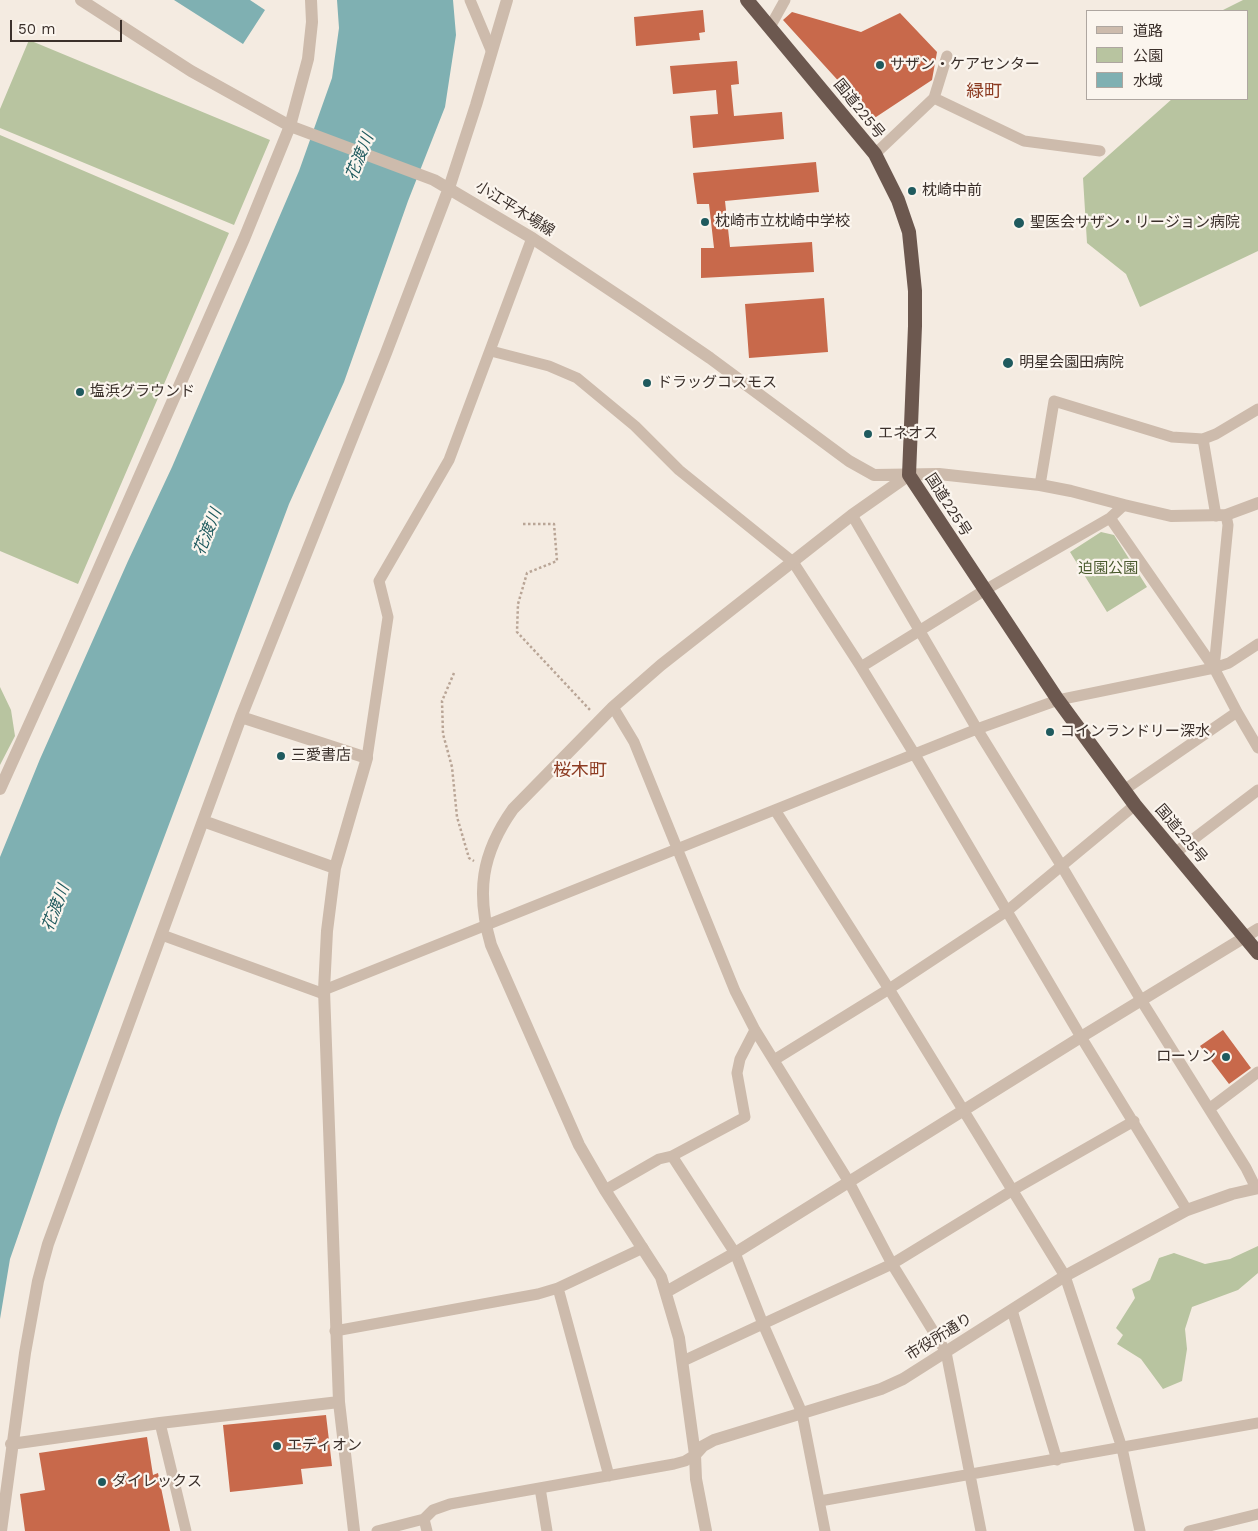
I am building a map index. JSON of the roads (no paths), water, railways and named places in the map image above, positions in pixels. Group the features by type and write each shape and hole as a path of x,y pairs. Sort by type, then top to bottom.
{"highway":[{"name":"国道225号","path":"747,0 875,154 898,200 909,232 913,260 916,326 909,475 1058,700 1135,805 1258,953"}],"street":[{"name":"小江平木場線","path":"81,0 191,71 290,126 434,180 532,238 710,358 849,461 874,475 939,474 1040,485 1081,493 1124,506 1172,516 1221,515"},
{"path":"0,789 240,248 290,126 308,58 312,22 310,0"},
{"path":"470,0 491,50"},
{"path":"1,1531 11,1444 31,1320 38,1281 48,1244 241,717 386,353 448,188 476,105 507,0"},
{"path":"770,27 785,0"},
{"path":"875,154 934,98 947,56"},
{"path":"934,98 1024,140 1100,151"},
{"path":"354,1531 339,1402 335,1331 324,992 327,931 335,868 367,758 388,617 379,581 449,460 532,238"},
{"path":"491,351 549,366 577,378 635,426 680,470 793,562 915,755 1081,1037 1187,1210"},
{"path":"1040,485 1054,402 1172,437 1203,439 1216,434 1258,409"},
{"path":"1203,439 1221,515 1228,525 1214,668"},
{"path":"706,1531 696,1479 695,1455 683,1361 661,1277 605,1190 579,1145 490,945 482,901 485,868 500,827 513,810 613,707 661,665 852,515 909,475"},
{"path":"1221,515 1258,503"},
{"path":"861,667 985,590 1110,518 1124,506"},
{"path":"852,515 918,631 1257,1188"},
{"path":"1110,518 1214,668 1258,748"},
{"path":"162,935 324,992 485,925 977,729 1058,700 1214,668 1229,663 1258,644"},
{"path":"613,707 634,742 735,991 755,1030 848,1182 892,1264 946,1352 981,1531"},
{"path":"1124,790 1237,712"},
{"path":"241,717 367,758"},
{"path":"1175,853 1258,790"},
{"path":"774,1060 889,989 1007,911 1135,805"},
{"path":"775,810 889,989 1065,1276 1122,1448 1140,1531"},
{"path":"203,821 335,868"},
{"path":"666,1292 735,1253 1258,929"},
{"path":"605,1190 659,1159 672,1156 745,1117 737,1073 740,1059 755,1030"},
{"path":"1209,1109 1258,1072"},
{"path":"683,1361 892,1264 1013,1190 1134,1121"},
{"path":"672,1156 735,1253 763,1324 802,1413 825,1531"},
{"name":"市役所通り","path":"695,1455 703,1446 714,1440 902,1380 1065,1276 1187,1210 1257,1188"},
{"path":"335,1331 538,1294 558,1288 643,1248"},
{"path":"558,1288 608,1476"},
{"path":"1012,1310 1057,1460"},
{"path":"11,1444 160,1423 339,1402"},
{"path":"160,1423 186,1531"},
{"path":"820,1501 1258,1423"},
{"path":"377,1531 424,1519 433,1510 450,1504 674,1464 685,1461 695,1455"},
{"path":"540,1488 547,1531"},
{"path":"1189,1531 1258,1514"},
{"path":"424,1519 426,1531"}],"water":[{"path":"174,0 250,0 265,10 243,44"},
{"name":"花渡川","path":"337,0 453,0 456,35 445,107 408,201 344,382 289,504 59,1118 10,1259 0,1319 0,857 40,759 172,467 299,171 332,78 339,28"}],"place":[{"name":"サザン・ケアセンター","path":"880,65"},
{"name":"枕崎中前","path":"912,191"},
{"name":"枕崎市立枕崎中学校","path":"705,222"},
{"name":"聖医会サザン・リージョン病院","path":"1019,223"},
{"name":"明星会園田病院","path":"1008,363"},
{"name":"ドラッグコスモス","path":"647,383"},
{"name":"塩浜グラウンド","path":"80,392"},
{"name":"エネオス","path":"868,434"},
{"name":"コインランドリー深水","path":"1050,732"},
{"name":"三愛書店","path":"281,756"},
{"name":"ローソン","path":"1226,1057"},
{"name":"エディオン","path":"277,1446"},
{"name":"ダイレックス","path":"102,1482"}],"district":[{"name":"緑町","path":"984,92"},
{"name":"桜木町","path":"580,771"}],"park label":[{"name":"迫園公園","path":"1108,569"}]}
